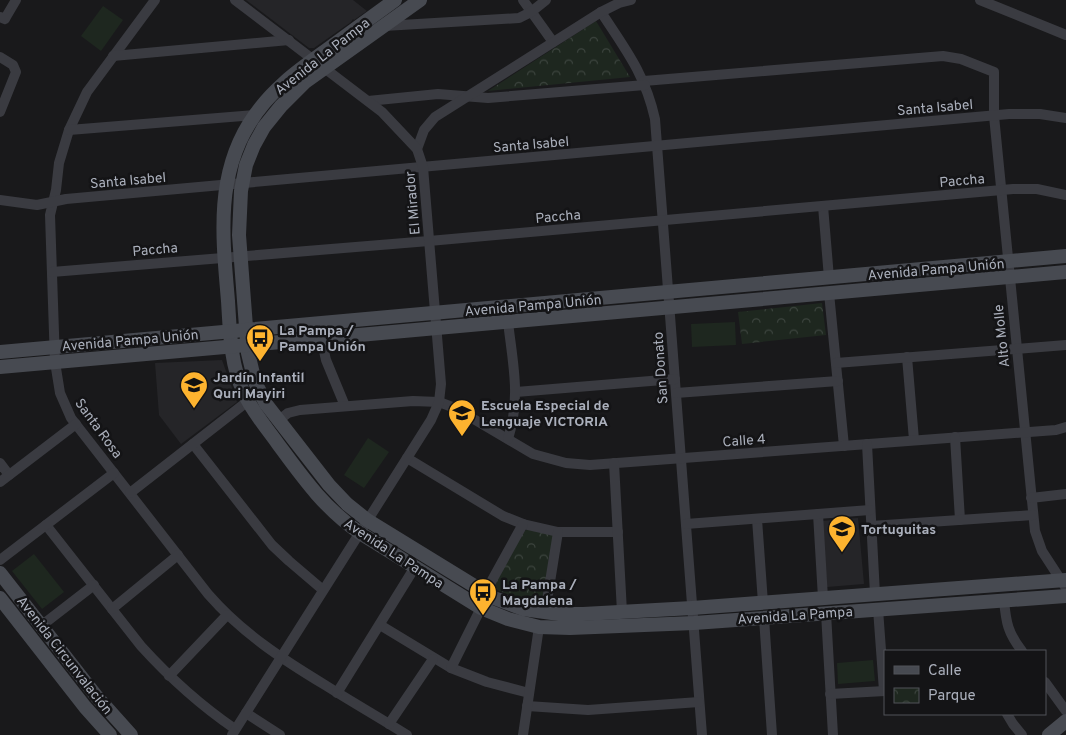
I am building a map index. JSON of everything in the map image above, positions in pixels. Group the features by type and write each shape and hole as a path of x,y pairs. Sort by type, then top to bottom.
{"street":[{"path":"2,18 16,0"},
{"name":"Santa Rosa","path":"155,0 88,92 69,130 59,163 56,190 50,215 55,362 60,393 67,411 76,424 178,556 227,615 252,637 281,658 407,735"},
{"path":"235,0 368,101 396,125 417,150"},
{"name":"Avenida La Pampa","path":"395,0 277,88 255,115 238,146 226,185 222,223 224,257 231,346 238,379 248,401 314,492 340,519 481,608 508,619 539,627 570,628 694,623 1066,596"},
{"name":"Avenida La Pampa","path":"420,0 292,94 264,127 250,155 242,184 239,213 240,256 250,364 255,382 266,404 329,485 347,504 368,520 485,593 513,606 545,613 571,615 1065,583"},
{"path":"522,0 553,42"},
{"path":"384,26 519,18 531,12 546,0"},
{"path":"417,150 424,130 431,121 465,97 601,12 619,3 631,0"},
{"path":"980,0 1066,35"},
{"name":"San Donato","path":"601,12 645,83 658,146 702,735"},
{"path":"113,56 289,40"},
{"name":"Alto Molle","path":"645,83 948,56 994,72 994,116 1033,515 1038,545 1065,583"},
{"path":"0,57 14,65 16,72 0,112"},
{"path":"368,101 438,94 488,98 645,83"},
{"name":"Santa Isabel","path":"0,200 37,205 66,199 994,116 1025,114 1066,118"},
{"path":"69,130 255,115"},
{"name":"El Mirador","path":"234,732 431,420 438,402 441,384 436,313 423,167 417,150"},
{"name":"Paccha","path":"52,272 429,241 1001,190 1037,189 1066,194"},
{"path":"823,206 829,278"},
{"name":"Avenida Pampa Unión","path":"0,352 1066,256"},
{"name":"Avenida Pampa Unión","path":"0,367 1066,272"},
{"path":"829,293 844,446"},
{"path":"508,322 516,392 514,415 508,440"},
{"path":"321,338 326,360 345,406"},
{"path":"836,363 1066,345"},
{"path":"907,357 914,440"},
{"path":"516,392 675,379"},
{"path":"676,393 838,381"},
{"path":"130,493 248,401"},
{"path":"279,420 288,414 300,410 413,401 438,402"},
{"name":"Calle 4","path":"438,402 455,408 533,454 554,461 578,465 1066,428"},
{"path":"0,482 76,424"},
{"path":"955,437 960,520"},
{"path":"193,444 272,545 323,590"},
{"path":"867,444 875,594"},
{"path":"407,458 504,516 523,524 558,532 618,532"},
{"path":"0,463 9,475"},
{"path":"614,463 622,612"},
{"path":"0,560 114,473"},
{"path":"1031,498 1066,494"},
{"path":"686,524 870,510"},
{"path":"818,514 823,598"},
{"path":"871,526 1033,515"},
{"path":"757,519 764,602"},
{"path":"485,593 523,524"},
{"path":"46,525 141,646 169,676 234,732"},
{"path":"545,613 558,532"},
{"path":"112,609 178,556"},
{"path":"337,693 416,568"},
{"name":"Avenida Circunvalación","path":"0,573 97,697 131,735"},
{"path":"41,626 94,586"},
{"name":"Avenida Circunvalación","path":"0,598 110,735"},
{"path":"1004,600 1009,632 1021,650"},
{"path":"451,668 481,608"},
{"path":"830,694 884,691 878,609"},
{"path":"826,613 833,735"},
{"path":"169,676 227,615"},
{"path":"764,618 772,735"},
{"path":"380,625 451,668 486,682 529,693"},
{"path":"523,735 539,627"},
{"path":"389,724 433,658"},
{"path":"1046,683 1066,711"},
{"path":"527,706 588,710 699,702"},
{"path":"246,713 280,735"},
{"path":"1007,715 1022,735"},
{"path":"1049,735 1066,721"}],"shaded area":[{"path":"246,0 353,0 367,11 314,48 309,48"},
{"name":"Jardín Infantil Quri Mayiri","path":"222,360 237,402 181,444 159,415 155,363"},
{"name":"Tortuguitas","path":"858,518 864,584 827,587 821,521"}],"green space":[{"path":"103,6 123,20 101,51 81,36"},
{"path":"596,21 630,77 488,91"},
{"path":"822,303 826,335 742,344 738,312"},
{"path":"735,322 736,345 692,347 691,324"},
{"path":"368,438 389,452 364,488 344,475"},
{"path":"530,529 552,534 553,537 542,605 518,599 493,588 524,531"},
{"path":"34,554 64,592 42,609 12,571"},
{"path":"873,660 875,681 838,684 837,663"}],"place":[{"name":"La Pampa / Pampa Unión","path":"260,362"},
{"name":"Jardín Infantil Quri Mayiri","path":"194,409"},
{"name":"Escuela Especial de Lenguaje VICTORIA","path":"462,437"},
{"name":"Tortuguitas","path":"842,553"},
{"name":"La Pampa / Magdalena","path":"483,616"}]}
